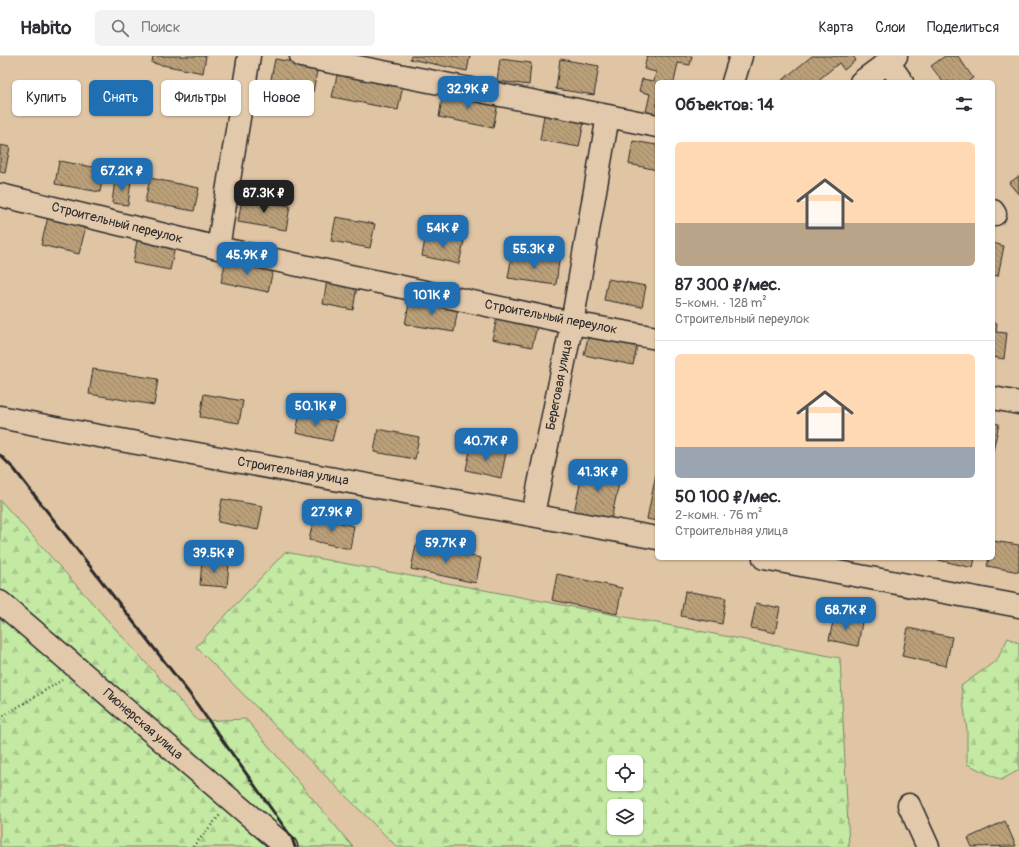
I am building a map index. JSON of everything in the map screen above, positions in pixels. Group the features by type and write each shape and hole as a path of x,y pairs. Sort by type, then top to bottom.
{"street":[{"path":"218,248 249,56"},
{"path":"301,56 655,126"},
{"path":"734,80 741,56"},
{"path":"864,80 892,59 901,80"},
{"name":"Береговая улица","path":"533,514 572,323 608,116"},
{"name":"Строительный переулок","path":"0,195 218,248 572,323 655,338"},
{"path":"995,398 1019,403"},
{"name":"Строительная улица","path":"0,417 655,538"},
{"path":"775,560 1019,606"},
{"name":"Пионерская улица","path":"0,602 286,847"},
{"path":"909,805 928,847"}],"path":[{"path":"0,718 80,670"},
{"path":"193,847 232,801"}],"green space":[{"path":"0,500 198,721 246,719 353,847 0,847"},
{"path":"285,552 840,658 849,847 397,847 196,647"},
{"path":"1008,638 1019,643 1019,770 1001,780 967,764 967,730 961,686 997,660"}],"building":[{"path":"153,56 206,56 203,73 152,63"},
{"path":"411,56 470,56 467,71 410,59"},
{"path":"647,56 692,56 690,65 678,63 674,80 655,80 655,114 646,112 650,94 639,91 642,79 654,81 656,72 644,69"},
{"path":"812,56 853,56 856,60 844,70 839,63 818,80 782,80"},
{"path":"945,56 958,56 973,78 970,80 942,80 931,66"},
{"path":"275,59 318,66 314,87 314,80 271,80"},
{"path":"500,59 531,63 529,85 497,81"},
{"path":"560,59 599,66 594,95 556,89"},
{"path":"338,71 403,85 398,110 332,97"},
{"path":"443,92 498,103 493,128 439,117"},
{"path":"544,115 584,122 579,147 540,140"},
{"path":"633,141 655,145 655,170 629,164"},
{"path":"0,145 10,147 5,173 0,172"},
{"path":"59,161 104,169 100,192 55,184"},
{"path":"1019,176 1019,195 1009,183"},
{"path":"150,178 199,188 194,211 145,202"},
{"path":"115,179 131,181 128,205 112,203"},
{"path":"242,198 290,206 286,230 238,222"},
{"path":"48,217 86,226 79,254 41,245"},
{"path":"336,217 375,224 370,248 331,241"},
{"path":"426,234 464,241 459,264 422,256"},
{"path":"137,240 175,247 170,270 133,263"},
{"path":"995,244 1004,246 998,276 995,275"},
{"path":"512,254 559,261 556,285 508,278"},
{"path":"226,259 273,270 268,292 221,282"},
{"path":"608,279 646,286 642,307 604,300"},
{"path":"327,280 357,286 353,310 323,304"},
{"path":"410,299 458,307 454,332 405,324"},
{"path":"498,314 538,322 532,347 492,339"},
{"path":"995,323 997,323 996,332 1007,333 1004,359 995,357"},
{"path":"589,332 638,342 633,365 584,355"},
{"path":"93,369 158,379 154,405 89,394"},
{"path":"204,394 243,401 239,423 200,417"},
{"path":"300,412 337,421 332,441 296,433"},
{"path":"995,423 999,424 995,442"},
{"path":"378,429 419,437 415,459 374,452"},
{"path":"471,445 506,453 501,478 466,470"},
{"path":"584,466 621,474 611,520 574,512"},
{"path":"655,479 655,521 647,519"},
{"path":"222,499 263,506 258,530 218,522"},
{"path":"314,517 354,526 350,549 309,540"},
{"path":"995,541 1019,545 1019,572 987,566 988,560 995,560"},
{"path":"416,545 481,558 476,583 411,569"},
{"path":"202,560 229,563 227,587 200,585"},
{"path":"939,560 975,560 973,568"},
{"path":"557,574 622,588 617,614 552,600"},
{"path":"685,591 726,598 722,624 681,616"},
{"path":"756,603 780,608 775,633 751,628"},
{"path":"834,617 862,622 858,646 829,640"},
{"path":"908,628 952,637 946,666 902,656"},
{"path":"1005,821 1016,846 972,847 968,838"}],"railway":[{"path":"0,455 14,469 189,693 292,838 295,847"}]}
